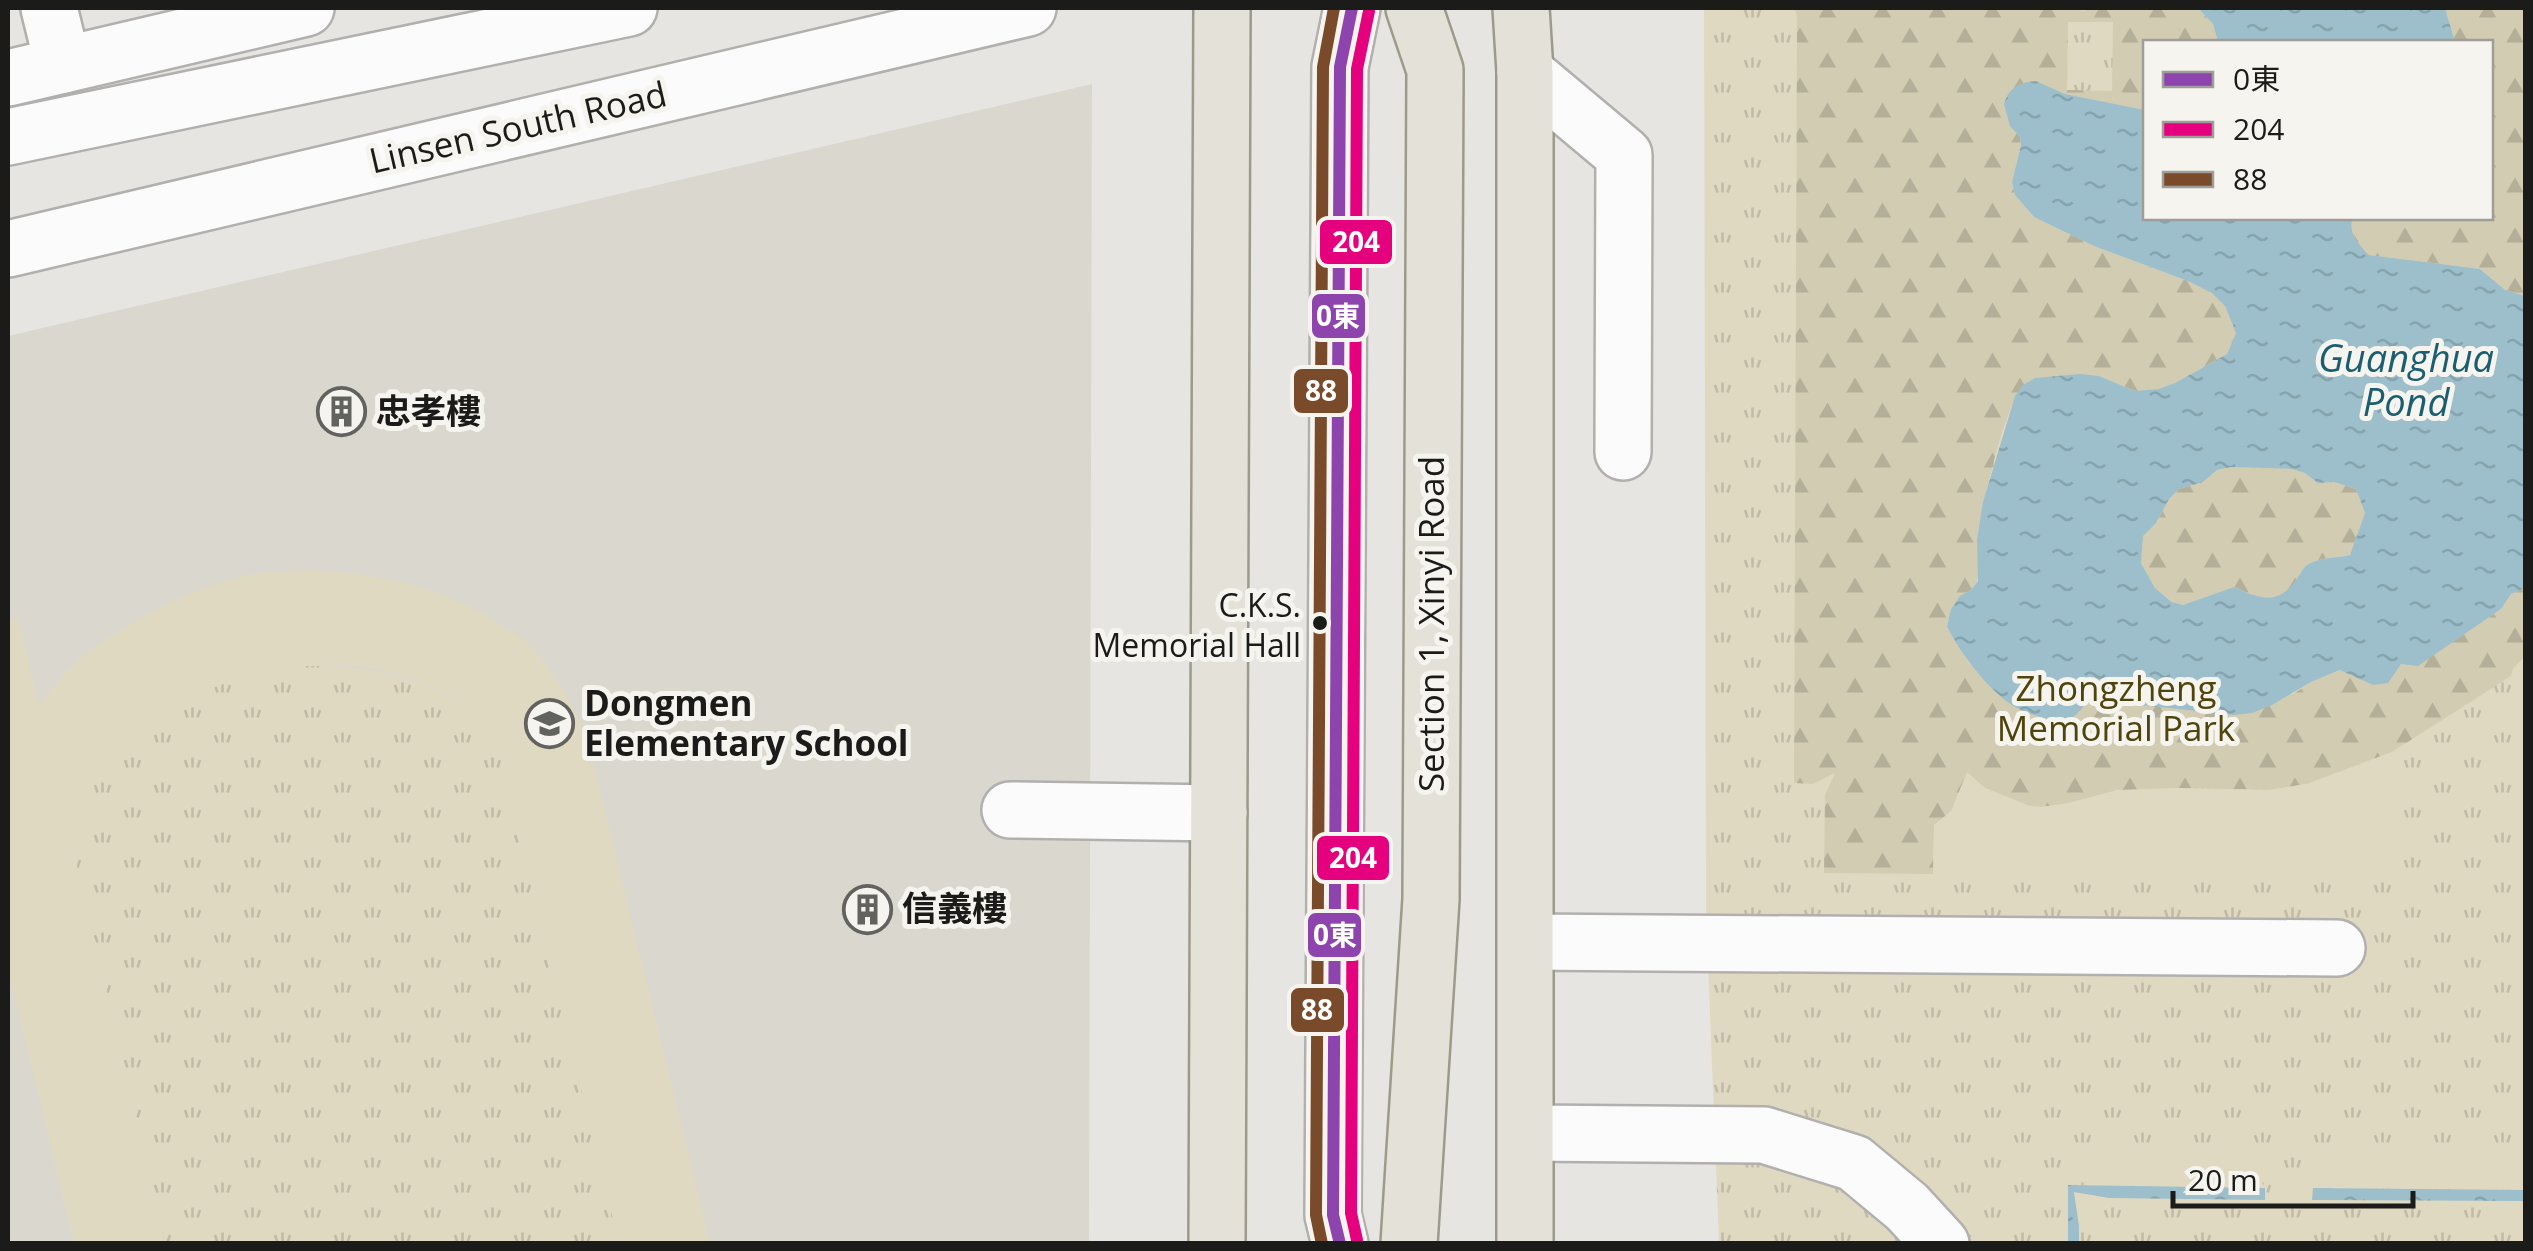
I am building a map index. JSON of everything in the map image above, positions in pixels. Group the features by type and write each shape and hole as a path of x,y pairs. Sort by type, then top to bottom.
{"main road":[{"path":"1217,1244 1222,8"},
{"name":"Section 1, Xinyi Road","path":"1409,1244 1431,899 1434,188 1434,70 1414,8"},
{"path":"1521,8 1525,72 1525,1244"}],"street":[{"path":"49,8 63,65"},
{"path":"8,78 306,8"},
{"path":"8,136 629,8"},
{"name":"Linsen South Road","path":"8,249 1028,8"},
{"path":"1340,1244 1334,1215 1340,67 1352,8"},
{"path":"1525,72 1624,155 1623,452"},
{"path":"1010,810 1219,814"},
{"path":"1526,942 2337,948"},
{"path":"1526,1133 1764,1135 1854,1163 1907,1207 1941,1244"}],"shaded area":[{"name":"Dongmen Elementary School","path":"1092,84 1089,1243 8,1243 8,336"}],"green space":[{"name":"Zhongzheng Memorial Park","path":"1704,8 2525,8 2525,1243 1719,1243 1706,913"},
{"path":"1795,8 2198,8 2213,24 2217,40 2143,40 2143,110 2065,94 2036,81 2010,126 2020,137 2021,145 2012,182 2015,195 2034,217 2094,246 2213,293 2225,306 2236,333 2227,354 2158,389 2135,391 2099,376 2023,385 2008,416 1989,480 1978,536 1978,578 1954,605 1947,628 1970,664 2037,716 2063,724 2094,695 2109,690 2130,701 2293,694 2341,670 2373,685 2401,664 2418,665 2501,609 2511,594 2525,588 2525,656 2511,676 2392,752 2307,784 2269,790 2175,788 2041,807 1985,788 1934,825 1933,874 1824,873 1825,795 1835,773 1813,784 1794,783","holes":["2068,22 2113,22 2112,91 2067,90"]},
{"path":"2445,8 2525,8 2525,296 2505,290 2480,269 2369,255 2357,244 2350,224 2352,220 2493,220 2493,40 2454,40"},
{"path":"2231,467 2292,469 2318,483 2334,482 2356,489 2365,513 2350,555 2311,563 2289,589 2274,597 2259,597 2234,587 2183,605 2173,602 2155,588 2141,563 2143,535 2179,489"},
{"path":"314,570 409,584 477,610 521,637 560,685 587,737 710,1243 619,1243 499,753 466,710 421,682 369,668 312,666 255,675 200,694 152,721 106,764 84,800 77,868 166,1243 74,1243 8,968 8,620 18,618 39,704 87,653 184,596 260,573"},
{"path":"306,666 390,674 441,693 483,728 499,753 619,1243 166,1243 77,868 81,810 94,778 109,760 128,740 173,707 224,683"},
{"path":"2392,752 2391,877 1933,874 1934,825 1951,811 1967,772 1985,788 2041,807 2117,790 2269,790 2307,784"},
{"path":"2108,1150 2241,1151 2265,1188 2085,1186 2091,1163"},
{"path":"2341,1153 2517,1153 2525,1158 2525,1190 2313,1188 2322,1165"}],"water":[{"path":"2198,8 2445,8 2454,40 2217,40 2213,24"},
{"name":"Guanghua Pond","path":"2036,81 2065,94 2143,110 2143,220 2353,220 2353,233 2369,255 2480,269 2505,290 2525,296 2525,588 2511,594 2501,609 2418,666 2401,664 2388,683 2373,685 2340,670 2252,713 2233,715 2142,705 2116,691 2097,695 2063,724 2017,708 1987,683 1947,627 1951,609 1978,581 1977,540 1983,502 2015,396 2035,378 2080,374 2099,376 2135,391 2158,389 2227,354 2236,333 2225,306 2212,293 2094,246 2034,217 2015,195 2012,182 2021,145 2004,104 2020,84","holes":["2231,467 2305,473 2318,483 2334,482 2356,489 2365,513 2350,555 2308,564 2289,589 2275,597 2260,597 2234,587 2183,605 2172,602 2155,588 2141,563 2143,536 2179,489"]},
{"path":"2068,1185 2265,1188 2265,1200 2109,1198 2074,1192 2079,1243 2068,1243"},
{"path":"2313,1188 2525,1190 2525,1201 2312,1200"}],"transit line":[{"name":"88","path":"1322,1244 1316,1215 1323,67 1334,8"},
{"name":"0東","path":"1340,1244 1333,1215 1340,67 1352,8"},
{"name":"204","path":"1357,1240 1351,1213 1357,69 1369,11"}],"place":[{"name":"忠孝樓","path":"341,412"},
{"name":"C.K.S. Memorial Hall","path":"1320,623"},
{"name":"Dongmen Elementary School","path":"549,724"},
{"name":"信義樓","path":"867,909"}]}
